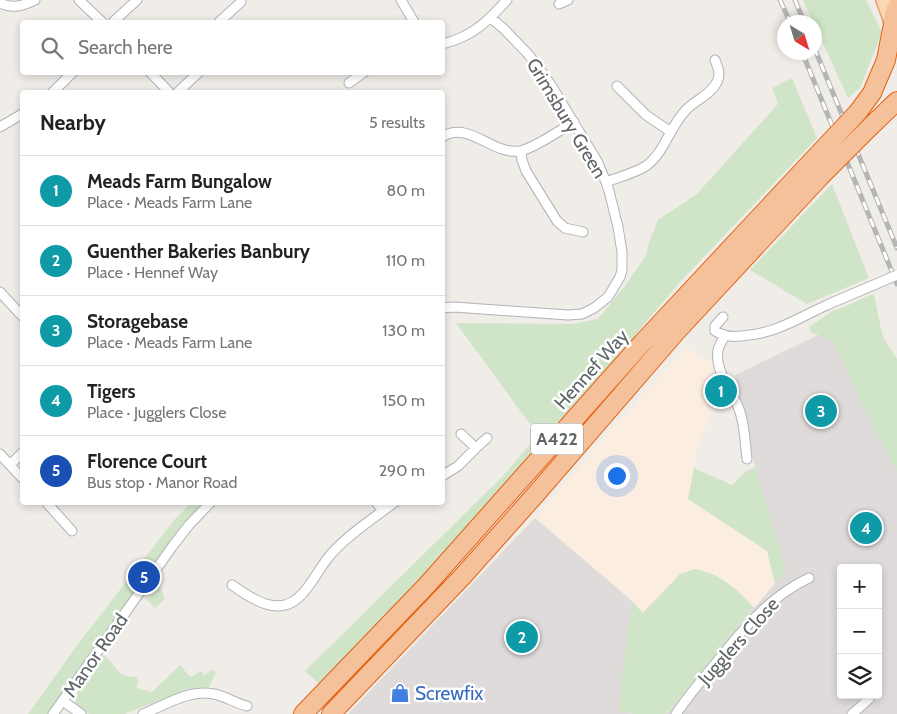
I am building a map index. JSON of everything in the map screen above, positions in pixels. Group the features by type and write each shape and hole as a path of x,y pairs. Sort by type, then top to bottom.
{"highway":[{"name":"A422","path":"815,170 872,93 886,60 895,25"},
{"name":"A422","path":"815,170 871,126 897,101"},
{"name":"Hennef Way","path":"303,714 427,585 643,342 815,170"},
{"name":"Hennef Way","path":"331,714 462,576 536,494 815,170"}],"main road":[{"path":"884,0 895,25"}],"street":[{"path":"0,3 12,7 35,0"},
{"path":"80,0 100,20"},
{"path":"115,20 137,0"},
{"path":"401,0 413,20"},
{"path":"445,43 462,38 481,27 507,0"},
{"path":"558,4 568,0"},
{"path":"221,20 241,2"},
{"name":"Grimsbury Green","path":"445,308 574,315 588,311 601,303 608,297 620,277 622,252 619,233 606,182 597,161 541,70 516,40 491,18"},
{"path":"606,182 646,165 660,151 677,120 687,108 709,92 717,83 719,70 715,60"},
{"path":"55,90 70,75"},
{"path":"153,75 167,90"},
{"path":"180,90 196,75"},
{"path":"349,83 359,75"},
{"path":"617,86 646,116 671,132"},
{"path":"0,127 20,115"},
{"path":"445,136 455,133 471,134 495,147 521,151 574,122"},
{"path":"521,151 526,171 557,221 565,228 583,232"},
{"path":"723,317 714,328 718,333 736,336 762,334 897,276"},
{"path":"0,292 20,310"},
{"path":"725,335 718,349 719,364 742,417 747,459"},
{"path":"461,434 476,448"},
{"path":"445,474 458,466 487,438"},
{"path":"0,454 20,476"},
{"path":"10,465 20,455"},
{"path":"49,505 72,531"},
{"name":"Manor Road","path":"54,714 172,547 208,505"},
{"path":"378,505 383,511"},
{"path":"232,585 254,600 266,605 278,606 294,601 303,594 340,544 392,505"},
{"name":"Jugglers Close","path":"676,714 723,654 757,615 779,596 809,578"},
{"path":"143,714 182,697 198,694 213,694 247,706"},
{"path":"852,714 869,700"},
{"path":"63,701 81,714"}],"shaded area":[{"path":"835,327 897,452 897,714 666,714 786,570 755,467 735,375"},
{"path":"687,347 714,364 702,392 712,414 698,444 688,499 767,551 775,584 754,608 744,597 680,574 643,614 632,601 535,518 616,424"},
{"path":"535,518 632,601 618,710 632,714 348,714"}],"green space":[{"path":"803,0 866,0 882,33 860,88 848,98 822,41 822,15 810,15"},
{"path":"792,78 817,138 680,282 506,487 322,686 305,671 502,477 538,435 456,323 573,324 598,319 646,256 649,242 658,220 697,194 778,104 772,88"},
{"path":"832,184 869,278 807,304 750,270"},
{"path":"872,294 874,295 884,339 897,359 897,472 863,406 833,340 812,333 809,327 834,310"},
{"path":"755,467 786,570 775,584 767,551 688,499 694,468 732,485 745,472"},
{"path":"189,505 207,505 184,527 49,714 28,714 75,648 175,519"},
{"path":"694,569 709,573 725,581 754,608 666,714 632,714 618,710 632,601 643,613 680,574"},
{"path":"160,586 165,599 155,608 147,600"},
{"path":"103,655 120,673 136,677 139,682 136,688 152,692 180,665 190,677 202,671 204,676 212,669 216,672 209,687 187,689 125,714 86,713 75,708 77,693 84,680"}],"railway":[{"path":"780,0 787,15"},
{"path":"795,0 801,15"},
{"path":"805,60 897,284"},
{"path":"819,60 897,248"}],"place":[{"name":"Meads Farm Bungalow","path":"721,391"},
{"name":"Storagebase","path":"821,411"},
{"name":"Tigers","path":"866,528"},
{"name":"Florence Court","path":"144,577"},
{"name":"Guenther Bakeries Banbury","path":"522,637"},
{"name":"Screwfix","path":"400,693"}]}
